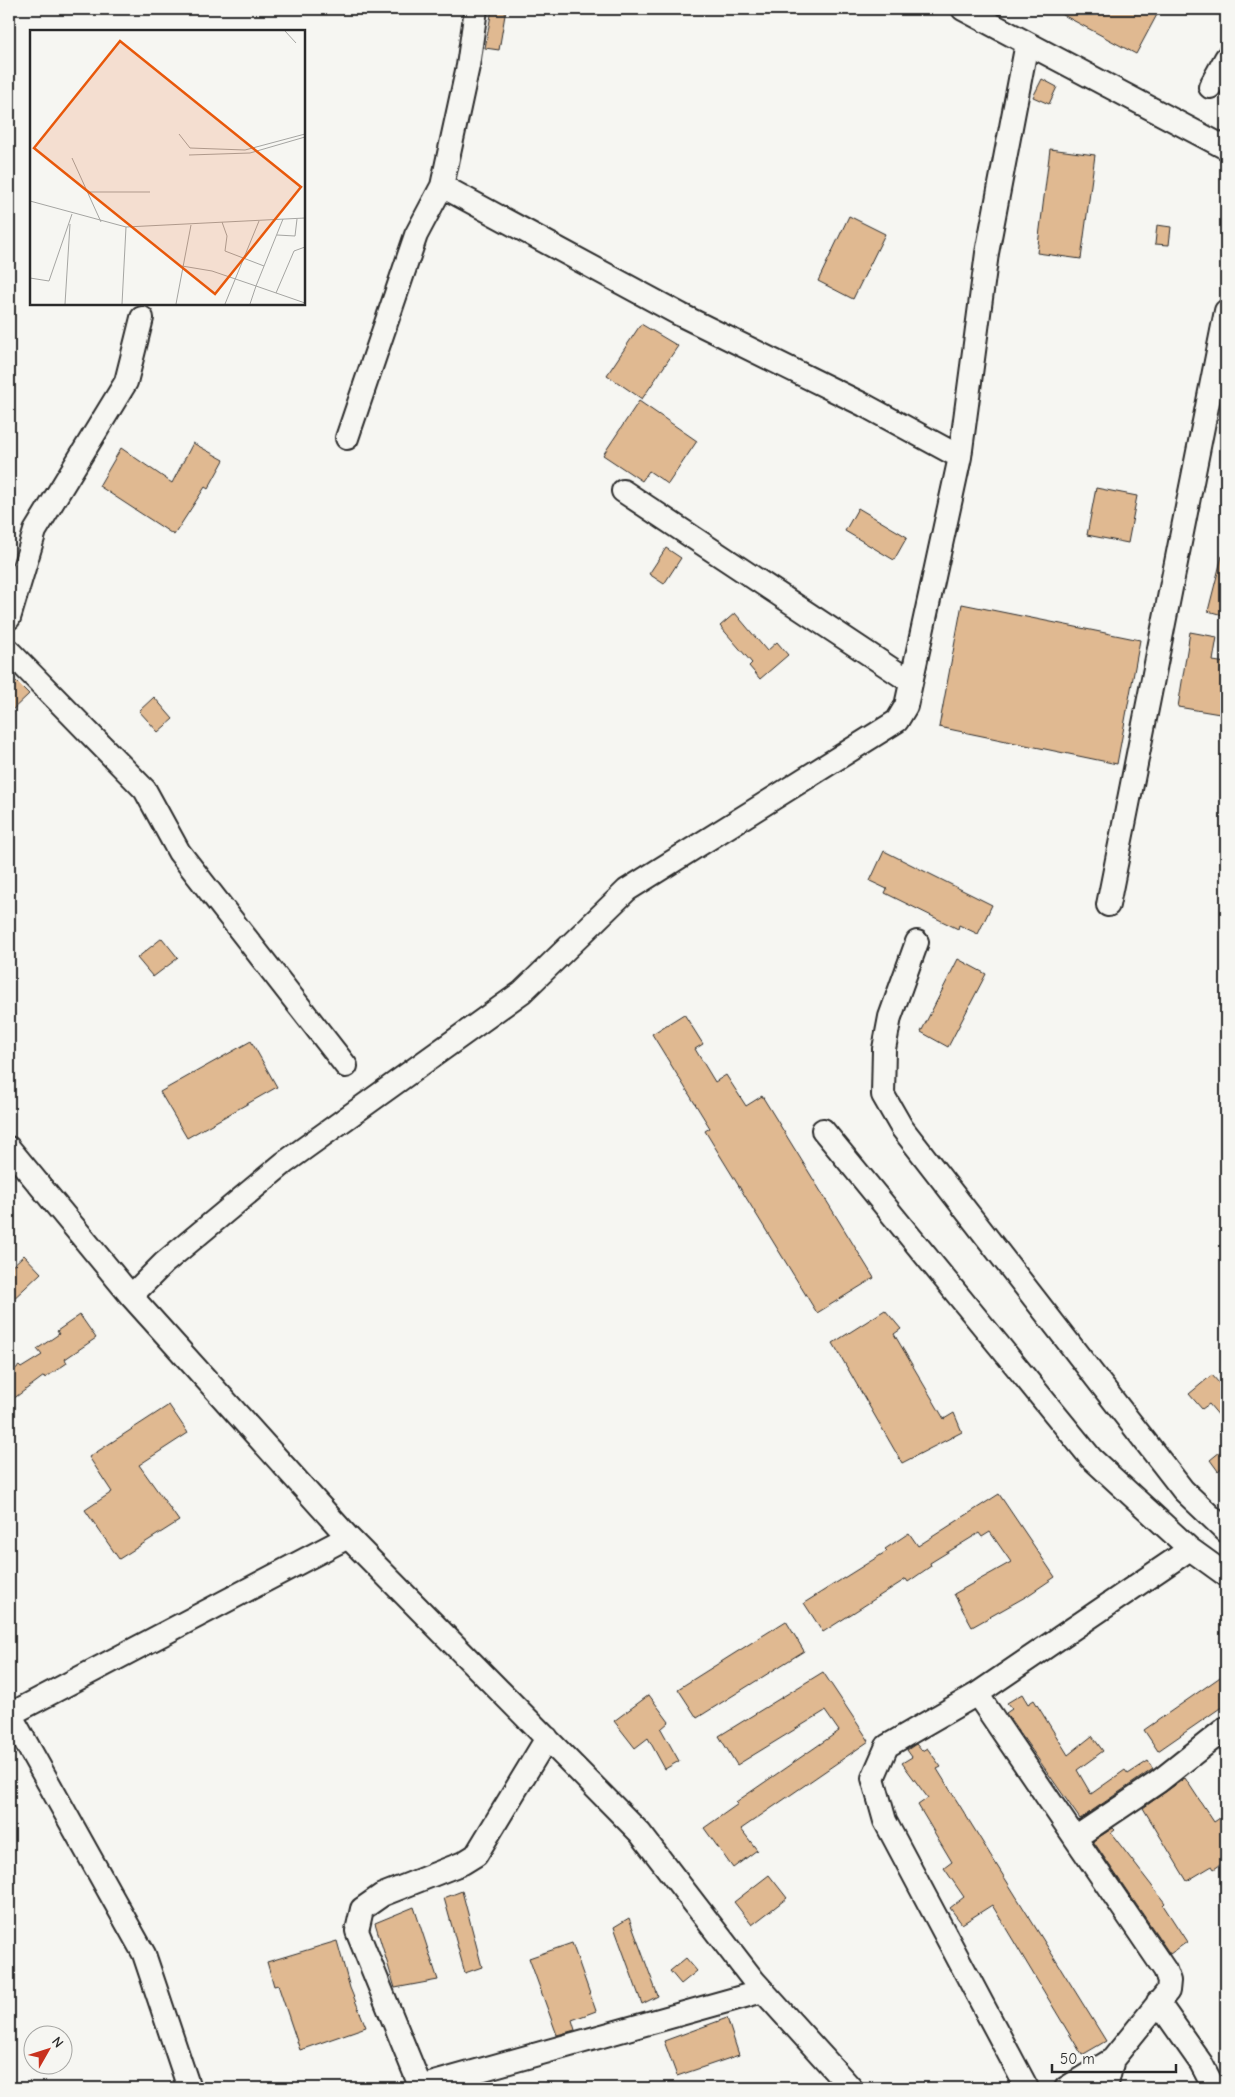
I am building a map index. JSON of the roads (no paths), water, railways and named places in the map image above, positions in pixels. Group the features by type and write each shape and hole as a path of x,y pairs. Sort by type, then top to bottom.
{"street":[{"path":"347,438 416,235 442,186 468,66 476,9"},
{"path":"963,9 1226,148"},
{"path":"131,1296 164,1263 284,1163 522,992 627,890 897,721 906,706 912,682 960,457 987,253 1027,43"},
{"path":"1210,87 1226,58"},
{"path":"442,186 681,315 864,405 960,457"},
{"path":"1108,905 1226,311"},
{"path":"9,618 35,532 126,382 142,318"},
{"path":"623,491 912,682"},
{"path":"9,651 145,790 179,852 346,1066"},
{"path":"917,942 890,1016 884,1049 883,1095 902,1128 1182,1490 1226,1531"},
{"path":"823,1130 1091,1458 1190,1549 1226,1576"},
{"path":"9,1148 131,1296 348,1537 640,1832 763,1991 851,2088"},
{"path":"189,2088 144,1954 9,1715 348,1537"},
{"path":"1027,2088 886,1821 873,1778 886,1746 977,1694 1190,1549"},
{"path":"977,1694 1165,1970 1169,1981 1168,1991 1113,2058 1066,2088"},
{"path":"1076,1838 1158,1782 1226,1728"},
{"path":"547,1738 476,1855 463,1863 382,1895 362,1909 356,1931 419,2088 763,1991"},
{"path":"1158,2002 1201,2063 1214,2088"},
{"path":"1106,2088 1113,2058"}]}
